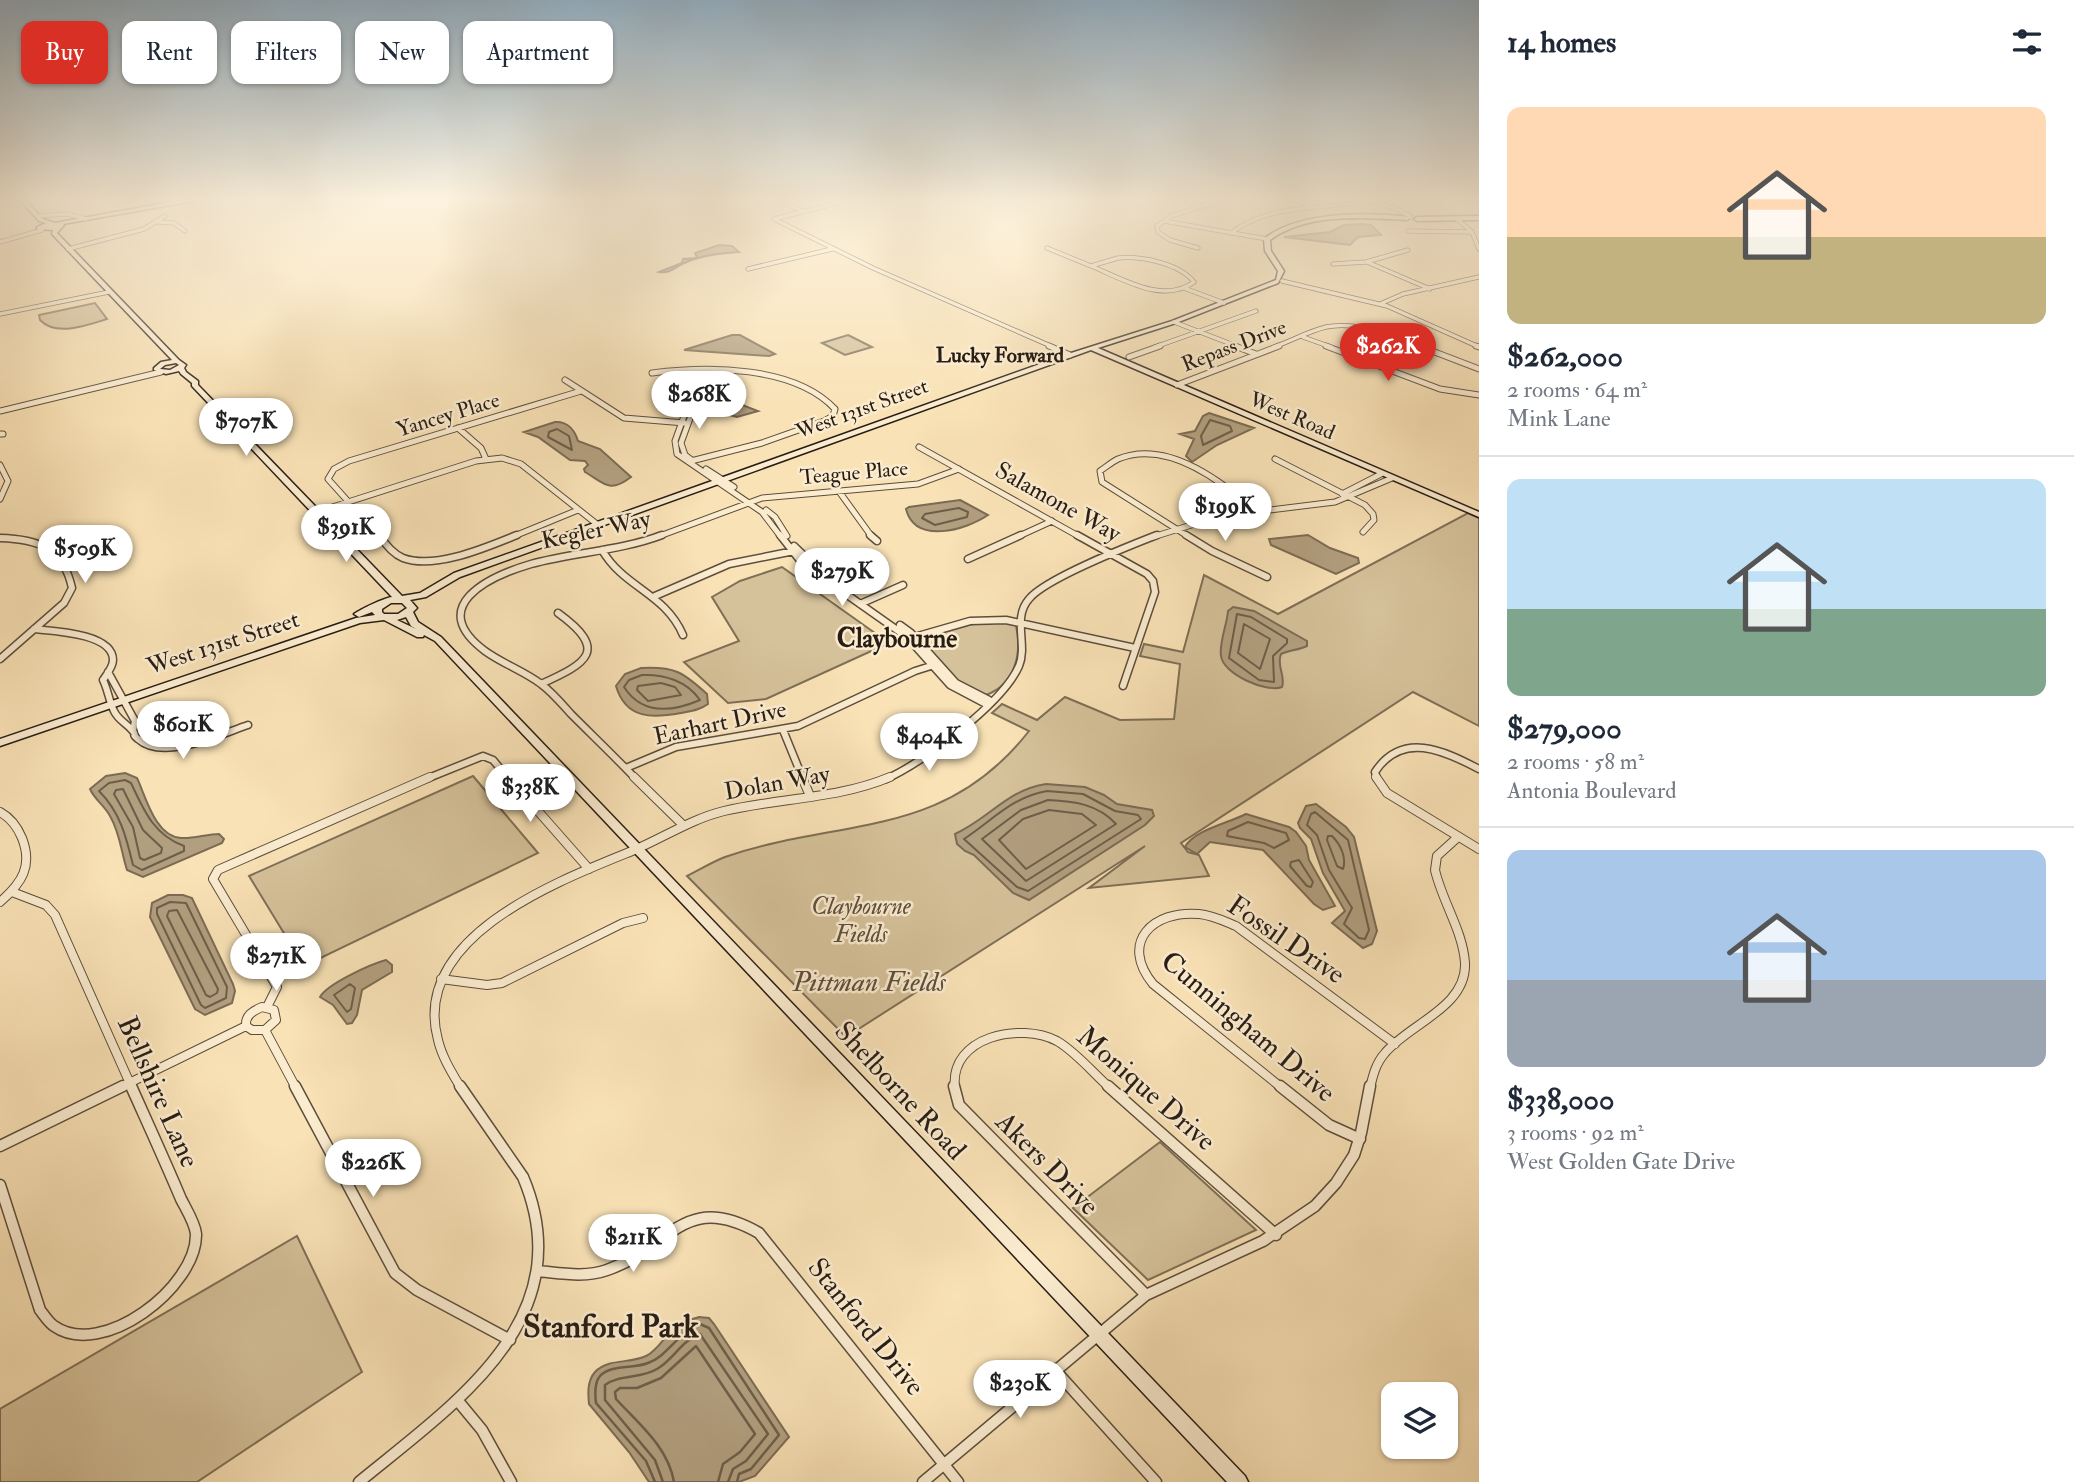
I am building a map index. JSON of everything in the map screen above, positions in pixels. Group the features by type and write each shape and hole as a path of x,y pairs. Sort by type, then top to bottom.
{"street":[{"path":"81,268 179,364 183,373 196,382 194,384"},
{"path":"85,268 164,356 161,369"},
{"path":"876,268 1070,355"},
{"path":"1095,268 1151,289 1170,291 1194,283 1192,277 1169,268"},
{"path":"1279,268 1279,281 1380,304 1479,347"},
{"path":"1381,268 1430,289"},
{"path":"1380,304 1398,296 1479,277"},
{"name":"West 131st Street","path":"0,737 359,620 383,611 401,599 419,596 461,575 1070,355 1176,321 1279,281"},
{"path":"1185,288 1225,302"},
{"path":"0,314 106,292"},
{"path":"1129,357 1256,311"},
{"path":"1176,321 1258,354"},
{"name":"Repass Drive","path":"1177,385 1332,327 1358,328 1479,369"},
{"path":"1302,337 1448,391 1479,395"},
{"name":"West Road","path":"1091,348 1479,515"},
{"path":"0,410 179,364"},
{"path":"161,369 194,384 382,583 401,599"},
{"path":"652,373 673,370 785,379 828,402 835,412 824,421 762,443 690,461"},
{"path":"703,372 674,446 677,454 751,502 769,518 802,563 912,637 959,691 987,702"},
{"path":"565,380 624,418 685,423"},
{"name":"Yancey Place","path":"350,501 329,482 328,476 334,469 349,461 582,391"},
{"path":"458,428 481,448 485,459"},
{"name":"Salamone Way","path":"919,447 1147,574 1154,587 1123,686"},
{"path":"1253,510 1230,488 1177,460 1151,454 1124,458 1100,471 1102,482 1172,527 1212,551 1266,577"},
{"path":"317,512 485,459 508,459 521,464 598,525"},
{"path":"1275,459 1365,505 1374,517 1373,524 1363,532"},
{"path":"0,466 8,484 0,499"},
{"name":"Teague Place","path":"751,502 781,494 918,484 959,469"},
{"name":"Dolan Way","path":"442,979 465,942 500,914 683,825 723,811 853,789 906,770 939,749 1013,677 1023,656 1022,607 1037,590 1172,527 1253,510 1337,501 1381,474"},
{"name":"Dolan Way","path":"1346,495 1392,478"},
{"path":"838,490 865,530 877,541"},
{"path":"350,501 400,557 421,563 446,559 578,510"},
{"name":"Kegler Way","path":"541,684 479,648 461,626 460,611 472,592 500,575 543,561 655,538 751,502"},
{"path":"968,559 1052,521"},
{"path":"0,538 32,540 47,545 70,580 72,588 66,599 0,659"},
{"path":"602,550 612,567 655,596 673,613 683,635"},
{"path":"655,596 729,564 795,551"},
{"name":"West 131st Street","path":"410,611 461,575"},
{"path":"382,583 383,611 400,617 410,611"},
{"path":"863,602 903,585"},
{"name":"Shelborne Road","path":"401,599 410,602 412,622 432,634 1239,1482"},
{"name":"Shelborne Road","path":"383,611 439,642"},
{"path":"558,613 583,631 590,643 589,650 582,661 571,670 541,684 683,825"},
{"path":"912,637 970,621 997,619 1135,648"},
{"path":"34,629 106,643 112,648 113,662 103,680 135,721 133,731"},
{"name":"Earhart Drive","path":"626,768 676,747 783,730 806,723 934,665"},
{"path":"116,699 123,724 133,731 136,738 144,743 169,748 196,744 248,725"},
{"name":"West 131st Street","path":"0,743 116,699"},
{"path":"783,730 810,796"},
{"path":"1479,769 1458,757 1422,747 1406,748 1389,756 1375,772 1380,785 1399,801 1479,849"},
{"path":"267,1007 277,987 213,879 214,875 225,865 470,759 483,756 493,760 589,869"},
{"path":"0,812 10,816 16,824 29,853 27,871 12,892 0,902"},
{"path":"923,1482 1146,1294 1276,1236 1297,1222 1331,1191 1360,1139 1376,1066 1395,1044 1452,996 1462,982 1465,966 1463,951 1435,870 1437,856 1458,837"},
{"name":"Bellshire Lane","path":"0,1185 45,1320 61,1333 72,1335 102,1331 135,1317 158,1303 185,1273 192,1257 195,1232 55,915 46,905 12,892"},
{"name":"Fossil Drive","path":"1145,932 1160,920 1177,914 1201,913 1220,918 1236,926 1395,1044"},
{"path":"359,1482 458,1401 497,1360 523,1317 537,1272 541,1246 532,1195 441,1051 435,1015 436,997 442,979 487,985 502,983 623,923 643,918"},
{"name":"Cunningham Drive","path":"1145,932 1138,944 1137,957 1141,968 1153,984 1329,1125 1360,1139"},
{"path":"267,1007 274,1010 277,1016 273,1024 265,1030 256,1031 246,1026 248,1015 257,1009 267,1007"},
{"path":"0,1146 246,1026"},
{"path":"265,1030 394,1273 417,1290 510,1340"},
{"name":"Monique Drive","path":"969,1051 992,1036 1014,1030 1039,1033 1058,1042 1276,1236"},
{"name":"Akers Drive","path":"969,1051 958,1062 954,1077 954,1091 964,1112 1146,1294"},
{"name":"Stanford Drive","path":"537,1272 596,1273 613,1268 676,1226 708,1217 724,1218 748,1225 760,1233 958,1482"},
{"path":"1054,1369 1156,1482"},
{"path":"458,1401 482,1430 511,1482"}],"green space":[{"path":"95,303 107,319 63,329 47,325 40,320 39,315"},
{"path":"848,335 872,347 845,355 822,343"},
{"name":"Claybourne Fields","path":"1468,513 1479,518 1479,726 1413,692 1181,843 1188,852 1199,855 1209,876 1089,888 1145,846 846,1037 687,876 725,857 768,845 888,820 926,809 962,791 996,766 1029,731 992,713 1002,704 1037,720 1065,697 1120,720 1174,719 1180,664 1140,656 1144,644 1183,652 1204,575 1278,614"},
{"path":"782,567 889,643 766,699 728,703 684,662 739,641 712,597 740,581"},
{"path":"1001,622 1016,625 1017,657 1004,683 986,695 955,680 920,639 973,624"},
{"path":"473,776 538,853 304,966 249,876"},
{"path":"1160,1142 1256,1230 1148,1280 1073,1208"},
{"path":"297,1236 362,1372 197,1482 0,1482 0,1409"}],"water":[{"path":"740,335 775,354 769,356 684,350"},
{"path":"737,403 758,411 737,417 707,409 711,405"},
{"path":"1209,413 1254,428 1217,445 1192,462 1186,456 1194,439 1180,434 1195,431 1203,416"},
{"path":"555,422 567,425 573,430 578,441 600,449 631,477 617,485 602,483 585,472 584,469 588,465 585,461 570,460 538,437 524,432"},
{"path":"960,500 988,515 955,529 930,531 911,520 906,509 909,507"},
{"path":"1308,535 1330,548 1358,558 1359,563 1336,574 1271,545 1269,539"},
{"path":"1233,607 1254,611 1307,641 1307,646 1281,654 1282,687 1256,685 1237,675 1224,663 1221,656 1222,639 1228,611"},
{"path":"641,668 662,668 677,672 707,694 708,704 692,711 671,715 651,716 634,711 626,705 616,686 625,674"},
{"path":"125,773 137,778 158,823 172,836 190,838 219,834 224,839 222,843 143,877 127,870 113,822 90,789 106,776"},
{"path":"1046,784 1085,787 1117,804 1152,810 1154,816 1145,825 1029,900 1013,893 974,855 957,844 955,834 1009,798 1032,787"},
{"path":"1316,804 1346,827 1354,837 1377,931 1372,944 1363,948 1332,923 1345,911 1323,873 1311,839 1298,823 1306,806"},
{"path":"1246,814 1289,827 1296,832 1306,846 1309,860 1335,906 1323,910 1314,904 1263,850 1210,842 1197,854 1185,847 1204,831"},
{"path":"168,895 192,898 233,984 235,991 232,1003 205,1015 195,1009 150,917 152,903"},
{"path":"386,960 392,965 392,972 362,990 357,1015 352,1023 347,1024 333,1005 320,997 340,981"},
{"path":"699,1317 709,1318 714,1324 789,1437 755,1476 739,1482 649,1482 629,1452 589,1404 591,1379 595,1372 606,1365 646,1356 676,1327"}],"district":[{"name":"Lucky Forward","path":"1000,355"},
{"name":"Claybourne","path":"897,639"},
{"name":"Stanford Park","path":"611,1327"}],"park label":[{"name":"Pittman Fields","path":"869,982"}]}
